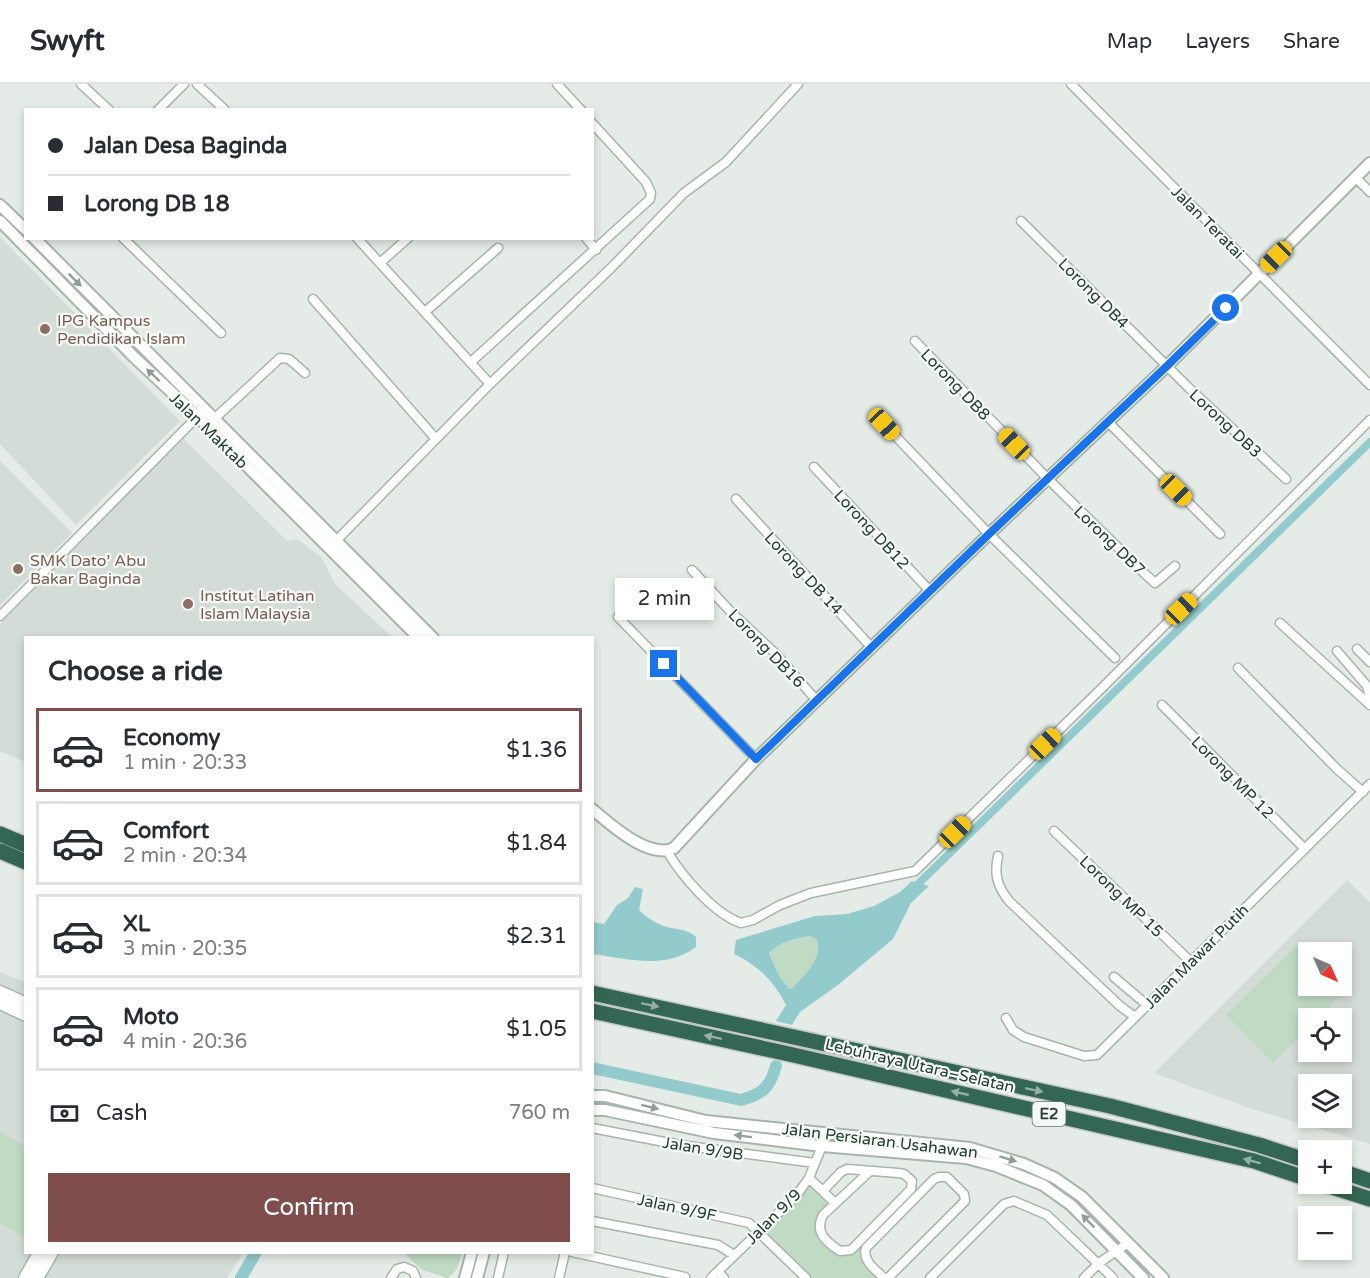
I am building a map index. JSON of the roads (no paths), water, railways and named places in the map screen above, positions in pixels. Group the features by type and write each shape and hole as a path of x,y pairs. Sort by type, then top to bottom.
{"highway":[{"path":"0,834 24,844"},
{"path":"0,851 24,861"},
{"name":"Lebuhraya Utara–Selatan","path":"594,993 1110,1106 1259,1145 1298,1158"},
{"name":"Lebuhraya Utara–Selatan","path":"594,1011 1254,1161 1298,1176"},
{"path":"1352,1175 1370,1181"},
{"path":"1352,1193 1370,1199"}],"main road":[{"path":"2,1001 24,1004"},
{"path":"2,1001 24,1014"},
{"path":"25,1278 39,1254"},
{"path":"37,1278 51,1254"}],"street":[{"path":"81,84 107,108"},
{"path":"160,108 184,84"},
{"path":"197,84 223,108"},
{"path":"557,84 578,108"},
{"path":"332,544 692,185 726,162 798,84"},
{"name":"Jalan Teratai","path":"1071,84 1370,385"},
{"path":"471,362 650,199 651,193 646,182 594,125"},
{"path":"671,850 756,759 1167,366 1370,163"},
{"path":"1355,177 1370,192"},
{"path":"0,205 24,228"},
{"name":"Jalan Maktab","path":"0,221 134,357 201,414 214,419 417,636"},
{"name":"Lorong DB4","path":"1021,221 1167,366"},
{"path":"28,249 35,240"},
{"name":"Jalan Maktab","path":"35,240 201,414 332,544 431,636"},
{"path":"125,240 222,333"},
{"path":"359,240 490,384"},
{"path":"380,263 406,240"},
{"path":"588,240 596,250"},
{"path":"425,312 498,248"},
{"path":"313,299 436,439"},
{"name":"Lorong DB8","path":"915,341 1048,479"},
{"path":"214,419 280,358 289,359 304,373"},
{"name":"Lorong DB3","path":"1167,366 1286,479"},
{"path":"0,616 201,414"},
{"path":"671,850 678,870 690,884 722,912 741,923 753,920 780,905 811,893 915,871 1370,420"},
{"path":"1108,422 1220,534"},
{"path":"884,424 989,534 1114,658"},
{"name":"Lorong DB12","path":"814,467 930,591"},
{"name":"Lorong DB7","path":"1048,479 1155,583 1175,566"},
{"name":"Lorong DB 14","path":"736,499 872,648"},
{"name":"Lorong DB16","path":"692,570 731,612 777,655 817,701"},
{"path":"618,617 756,759"},
{"path":"1280,623 1370,705"},
{"path":"1357,649 1370,662"},
{"path":"1337,651 1366,686 1370,698"},
{"path":"1238,668 1337,769 1363,792"},
{"name":"Lorong MP 12","path":"1162,705 1305,849"},
{"name":"Jalan Mawar Putih","path":"1006,1018 1013,1030 1024,1037 1089,1057 1100,1052 1370,784"},
{"path":"594,811 622,835 644,845 671,850"},
{"name":"Lorong MP 15","path":"1054,831 1190,961"},
{"path":"998,856 995,874 1002,892 1009,901 1120,1006 1135,1017"},
{"path":"1114,977 1147,1005"},
{"name":"Jalan Persiaran Usahawan","path":"594,1096 605,1096 706,1121 970,1148 1024,1164 1069,1186 1163,1278"},
{"name":"Jalan Persiaran Usahawan","path":"594,1110 605,1110 714,1133 822,1146 966,1158 1012,1172 1043,1185 1071,1205 1143,1278"},
{"name":"Jalan 9/9B","path":"594,1128 680,1145 815,1163"},
{"name":"Jalan 9/9","path":"718,1276 734,1255 796,1196 809,1178 827,1132"},
{"path":"823,1191 844,1170 870,1171 904,1174 912,1181 911,1189 851,1250 845,1252 836,1248 819,1228 823,1215 870,1171"},
{"path":"939,1177 947,1177 964,1194 965,1201 886,1278 866,1258 866,1248 939,1177"},
{"path":"809,1178 835,1203"},
{"name":"Jalan 9/9F","path":"594,1188 744,1221 759,1231 806,1278"},
{"path":"930,1278 1004,1204 1017,1201 1047,1215 1113,1278"},
{"path":"594,1221 718,1245 734,1255"},
{"path":"1084,1278 1098,1263 1128,1243"},
{"path":"464,1275 471,1254"},
{"path":"477,1278 483,1254"},
{"path":"498,1278 504,1254"},
{"path":"559,1278 565,1254"},
{"path":"581,1254 685,1277"},
{"path":"391,1278 397,1269 404,1267 413,1271 416,1278"}],"water":[{"path":"912,881 929,886 911,903 893,939 838,985 800,1012 792,1025 776,1021 786,1005 764,975 751,963 734,954 736,940 815,916 847,914 874,906 900,892","holes":["810,936 817,940 815,960 793,988 789,989 779,976 769,953 778,946 793,940"]},
{"path":"635,887 643,889 639,910 661,925 692,934 696,937 696,947 684,954 659,961 594,954 594,922 604,924 617,905 628,898"}],"waterway":[{"path":"912,890 1370,442"},
{"path":"594,1068 741,1100 764,1089 771,1080 776,1066"},
{"path":"241,1278 255,1254"}],"place":[{"name":"IPG Kampus Pendidikan Islam","path":"45,329"},
{"name":"SMK Dato’ Abu Bakar Baginda","path":"18,569"},
{"name":"Institut Latihan Islam Malaysia","path":"188,604"}]}
